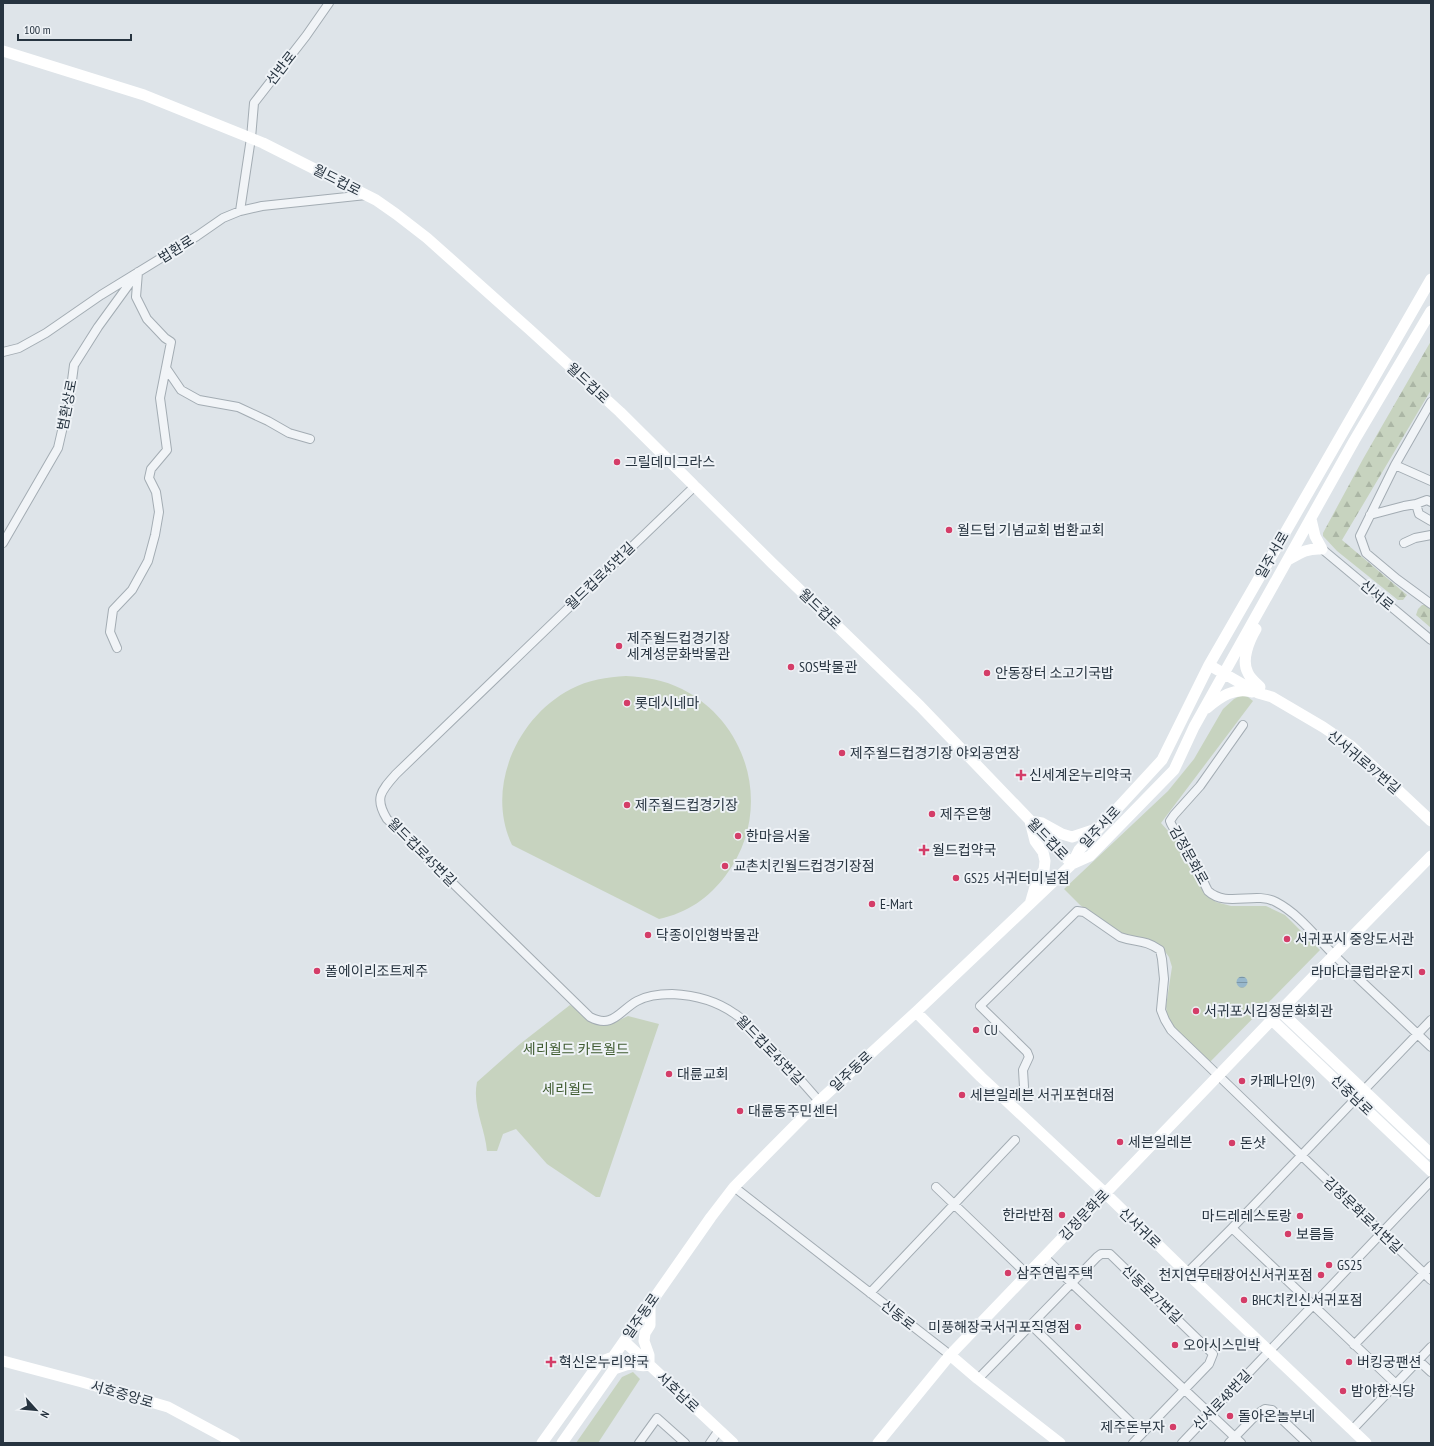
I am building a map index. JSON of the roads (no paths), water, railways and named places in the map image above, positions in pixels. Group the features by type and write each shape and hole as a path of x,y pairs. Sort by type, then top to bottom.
{"main road":[{"name":"월드컵로","path":"3,51 144,95 251,138 366,195 396,214 438,248 530,329 620,412 920,706 1072,864"},
{"name":"일주서로","path":"1072,864 1079,850 1162,760 1211,662 1431,279"},
{"name":"일주서로","path":"1072,864 1090,856 1174,770 1194,727 1225,671 1354,441 1431,311"},
{"path":"1287,561 1303,552 1312,549 1322,549 1315,536 1311,519"},
{"path":"1194,727 1207,709 1218,699 1238,690 1259,690 1248,674 1245,666 1248,647 1261,621 1262,606"},
{"name":"신서귀로97번길","path":"1211,662 1259,690 1268,692 1272,697 1323,727 1351,746 1431,821"},
{"path":"1030,904 1037,880 1044,870 1045,861 1043,852 1035,841 1030,821 1042,823 1062,834 1072,837 1100,827"},
{"name":"김정문화로","path":"950,1355 1431,856"},
{"name":"일주동로","path":"562,1443 614,1363 624,1341 711,1217 734,1187 819,1101 916,1012 1072,864"},
{"name":"신중남로","path":"1280,1011 1431,1154"},
{"name":"신서귀로","path":"916,1012 1009,1103 1366,1443"},
{"name":"신중남로","path":"1272,1020 1431,1171"},
{"path":"614,1363 625,1365 633,1364 642,1367 649,1365 649,1355 644,1341 645,1333 650,1325 650,1305"},
{"name":"서호남로","path":"624,1341 733,1443"},
{"path":"878,1443 950,1355"},
{"name":"신동로","path":"950,1355 978,1379 1060,1443"},
{"name":"서호중앙로","path":"3,1361 168,1407 235,1443"},
{"name":"일주동로","path":"542,1443 600,1362 614,1363"}],"street":[{"name":"선반로","path":"240,211 251,138 254,103 306,36 329,3"},
{"name":"법환로","path":"3,352 19,348 46,333 100,295 223,218 240,211 262,206 366,195"},
{"path":"117,648 110,632 112,610 132,590 148,561 159,512 156,492 149,478 151,469 167,450 160,398 171,342 165,338 148,319 136,298 138,272"},
{"name":"범환상로","path":"3,543 58,448 70,396 74,365 98,327 138,272"},
{"path":"166,368 181,390 199,400 238,407 289,433 310,439"},
{"path":"1431,402 1396,464 1360,536 1366,553 1397,579 1431,604"},
{"path":"1396,464 1431,481"},
{"name":"월드컵로45번길","path":"695,486 396,774 383,788 381,794 382,808 388,819 590,1017 600,1021 615,1019 626,1008 637,1001 656,994 683,994 714,1002 743,1020 773,1050 819,1101"},
{"path":"1370,516 1430,499"},
{"path":"1416,504 1419,514 1431,521"},
{"path":"1404,543 1415,538 1431,535"},
{"name":"신서로","path":"1322,549 1431,640"},
{"name":"김정문화로","path":"1243,725 1200,786 1174,815 1170,821 1173,829 1185,842 1206,886 1212,894 1229,899 1267,898 1275,901 1300,919 1334,955"},
{"path":"1009,1103 1024,1087 1023,1070 1029,1057 1027,1052 980,1006 1077,911 1084,912 1120,937 1147,942 1160,950 1164,979 1161,1006 1164,1020 1171,1030 1218,1076"},
{"path":"1334,955 1431,1047"},
{"path":"1187,1273 1365,1091 1431,1020"},
{"name":"김정문화로41번길","path":"1218,1076 1431,1280"},
{"path":"870,1293 1015,1140"},
{"name":"신서로48번길","path":"1182,1443 1431,1181"},
{"name":"신동로","path":"734,1187 950,1355"},
{"path":"936,1187 1027,1274"},
{"path":"1232,1228 1396,1384"},
{"name":"신동로27번길","path":"978,1379 1101,1254 1112,1256 1213,1354 1209,1364 1133,1443"},
{"path":"1044,1257 1210,1413 1235,1441 1257,1414 1265,1409 1272,1410 1307,1443"},
{"path":"1354,1345 1431,1266"},
{"path":"1031,1325 1142,1433"},
{"path":"1352,1430 1431,1347"},
{"path":"1418,1360 1431,1372"},
{"path":"639,1443 657,1418 685,1443"},
{"path":"710,1443 719,1430"}],"water":[{"path":"1242,976 1246,978 1248,982 1246,986 1242,988 1238,986 1236,982 1238,978"}],"place":[{"name":"그릴데미그라스","path":"617,462"},
{"name":"월드텁 기념교회 법환교회","path":"949,530"},
{"name":"제주월드컵경기장 세계성문화박물관","path":"619,646"},
{"name":"SOS박물관","path":"791,667"},
{"name":"안동장터 소고기국밥","path":"987,673"},
{"name":"롯데시네마","path":"627,703"},
{"name":"제주월드컵경기장 야외공연장","path":"842,753"},
{"name":"신세계온누리약국","path":"1021,775"},
{"name":"제주월드컵경기장","path":"627,805"},
{"name":"제주은행","path":"932,814"},
{"name":"한마음서울","path":"738,836"},
{"name":"월드컵약국","path":"924,850"},
{"name":"교촌치킨월드컵경기장점","path":"725,866"},
{"name":"GS25 서귀터미널점","path":"956,878"},
{"name":"E-Mart","path":"872,904"},
{"name":"닥종이인형박물관","path":"648,935"},
{"name":"서귀포시 중앙도서관","path":"1287,939"},
{"name":"폴에이리조트제주","path":"317,971"},
{"name":"라마다클럽라운지","path":"1422,972"},
{"name":"서귀포시김정문화회관","path":"1196,1011"},
{"name":"CU","path":"976,1030"},
{"name":"대륜교회","path":"669,1074"},
{"name":"카페나인(9)","path":"1242,1081"},
{"name":"세븐일레븐 서귀포현대점","path":"962,1095"},
{"name":"대륜동주민센터","path":"740,1111"},
{"name":"세븐일레븐","path":"1120,1142"},
{"name":"돈샷","path":"1232,1143"},
{"name":"한라반점","path":"1062,1215"},
{"name":"마드레레스토랑","path":"1300,1216"},
{"name":"보름들","path":"1288,1234"},
{"name":"GS25","path":"1329,1265"},
{"name":"삼주연립주택","path":"1008,1273"},
{"name":"천지연무태장어신서귀포점","path":"1321,1275"},
{"name":"BHC치킨신서귀포점","path":"1244,1300"},
{"name":"미풍해장국서귀포직영점","path":"1078,1327"},
{"name":"오아시스민박","path":"1175,1345"},
{"name":"혁신온누리약국","path":"551,1362"},
{"name":"버킹궁팬션","path":"1349,1362"},
{"name":"밤야한식당","path":"1343,1391"},
{"name":"돌아온놀부네","path":"1230,1416"},
{"name":"제주돈부자","path":"1173,1427"}],"park label":[{"name":"세리월드 카트월드","path":"576,1049"},
{"name":"세리월드","path":"568,1089"}]}
